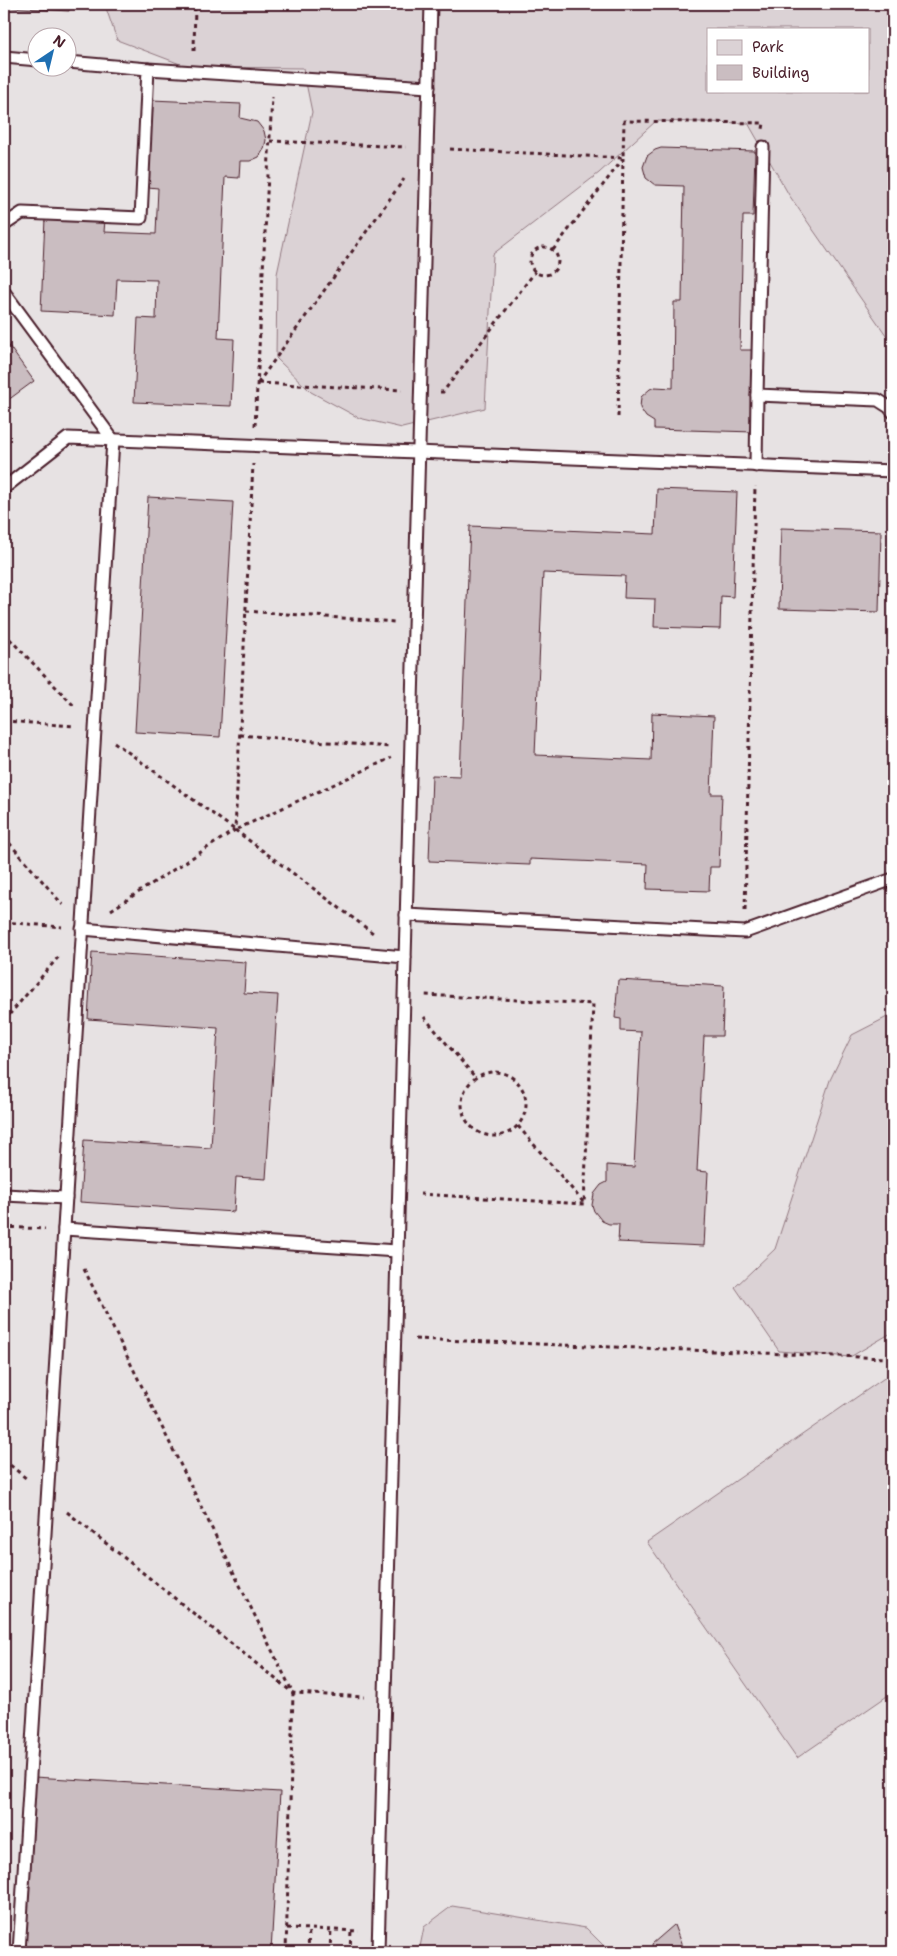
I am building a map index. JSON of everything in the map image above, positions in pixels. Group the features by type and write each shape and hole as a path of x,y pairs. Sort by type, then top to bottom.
{"lane":[{"path":"378,1952 431,4"},
{"path":"4,57 28,59"},
{"path":"78,63 429,87"},
{"path":"4,225 22,213 140,218 148,69"},
{"path":"756,466 763,147"},
{"path":"4,292 113,440 19,1952"},
{"path":"757,395 878,400 893,412"},
{"path":"4,488 68,438 893,471"},
{"path":"406,915 745,932 893,879"},
{"path":"82,928 405,957"},
{"path":"4,1195 66,1198"},
{"path":"64,1229 397,1251"}],"path":[{"path":"193,72 194,4"},
{"path":"235,830 273,77"},
{"path":"618,417 624,121 764,123 763,147"},
{"path":"270,140 406,147"},
{"path":"450,149 623,158"},
{"path":"552,250 623,158"},
{"path":"258,383 405,178"},
{"path":"544,247 552,250 558,258 556,268 549,275 540,275 535,272 530,264 534,252 544,247"},
{"path":"745,932 756,466"},
{"path":"246,611 414,623"},
{"path":"4,633 95,728 374,934"},
{"path":"4,721 95,728"},
{"path":"240,735 411,749"},
{"path":"4,1021 82,928 235,830 411,749"},
{"path":"4,837 82,928"},
{"path":"4,922 82,928"},
{"path":"404,994 475,1077"},
{"path":"404,994 594,1004 584,1204"},
{"path":"497,1071 508,1074 515,1079 522,1088 526,1099 525,1113 518,1126 506,1134 496,1137 484,1135 471,1127 461,1107 462,1096 467,1085 475,1077 485,1072 497,1071"},
{"path":"518,1126 584,1204"},
{"path":"399,1192 584,1204"},
{"path":"4,1227 64,1229"},
{"path":"81,1265 293,1693 286,1952"},
{"path":"394,1339 886,1358"},
{"path":"4,1460 293,1693 385,1698"},
{"path":"287,1928 378,1931"},
{"path":"308,1952 309,1929"},
{"path":"330,1952 331,1929"},
{"path":"350,1952 351,1930"}],"shaded area":[{"path":"4,4 893,4 893,1952 4,1952"}],"green space":[{"path":"112,4 893,4 893,345 789,195 748,123 656,121 599,173 493,254 485,408 402,428 359,418 311,392 276,358 277,274 312,112 303,68 188,67 117,40 106,8"},
{"path":"893,1014 893,1332 850,1357 779,1351 735,1287 775,1249 830,1080 852,1035"},
{"path":"893,1372 893,1692 797,1758 647,1542"},
{"path":"452,1906 586,1928 610,1952 419,1952 424,1927"}],"building":[{"path":"4,4 69,4 69,11 4,7"},
{"path":"152,100 241,104 240,118 257,122 264,131 266,140 264,149 259,157 250,161 240,161 239,178 225,177 218,338 234,339 231,406 134,402 138,318 156,319 157,280 117,279 115,315 41,311 45,218 105,220 104,232 156,234 158,188 148,187"},
{"path":"661,148 755,151 753,216 743,216 740,350 756,350 754,432 654,429 654,422 646,417 640,408 641,397 650,389 655,387 673,388 674,302 682,302 684,186 655,185 646,178 643,167 647,156"},
{"path":"4,339 34,381 4,403"},
{"path":"657,489 737,492 733,597 721,596 720,629 654,627 655,599 624,598 625,576 543,573 535,755 651,760 652,713 714,716 711,794 722,794 719,867 710,867 709,891 647,889 648,864 530,859 530,865 429,861 432,775 460,776 470,526 655,534"},
{"path":"148,497 233,502 220,737 135,732"},
{"path":"781,528 881,531 879,612 779,609"},
{"path":"92,952 246,962 244,993 278,995 266,1179 236,1177 234,1212 80,1202 84,1140 211,1148 218,1028 88,1019"},
{"path":"618,980 724,986 722,1036 704,1036 697,1171 708,1172 704,1246 618,1242 619,1224 609,1224 602,1221 592,1205 594,1194 601,1185 607,1182 607,1165 634,1167 641,1032 621,1031 621,1019 615,1018"},
{"path":"34,1777 280,1792 271,1952 23,1952"},
{"path":"674,1925 684,1952 653,1952 652,1944"}]}
